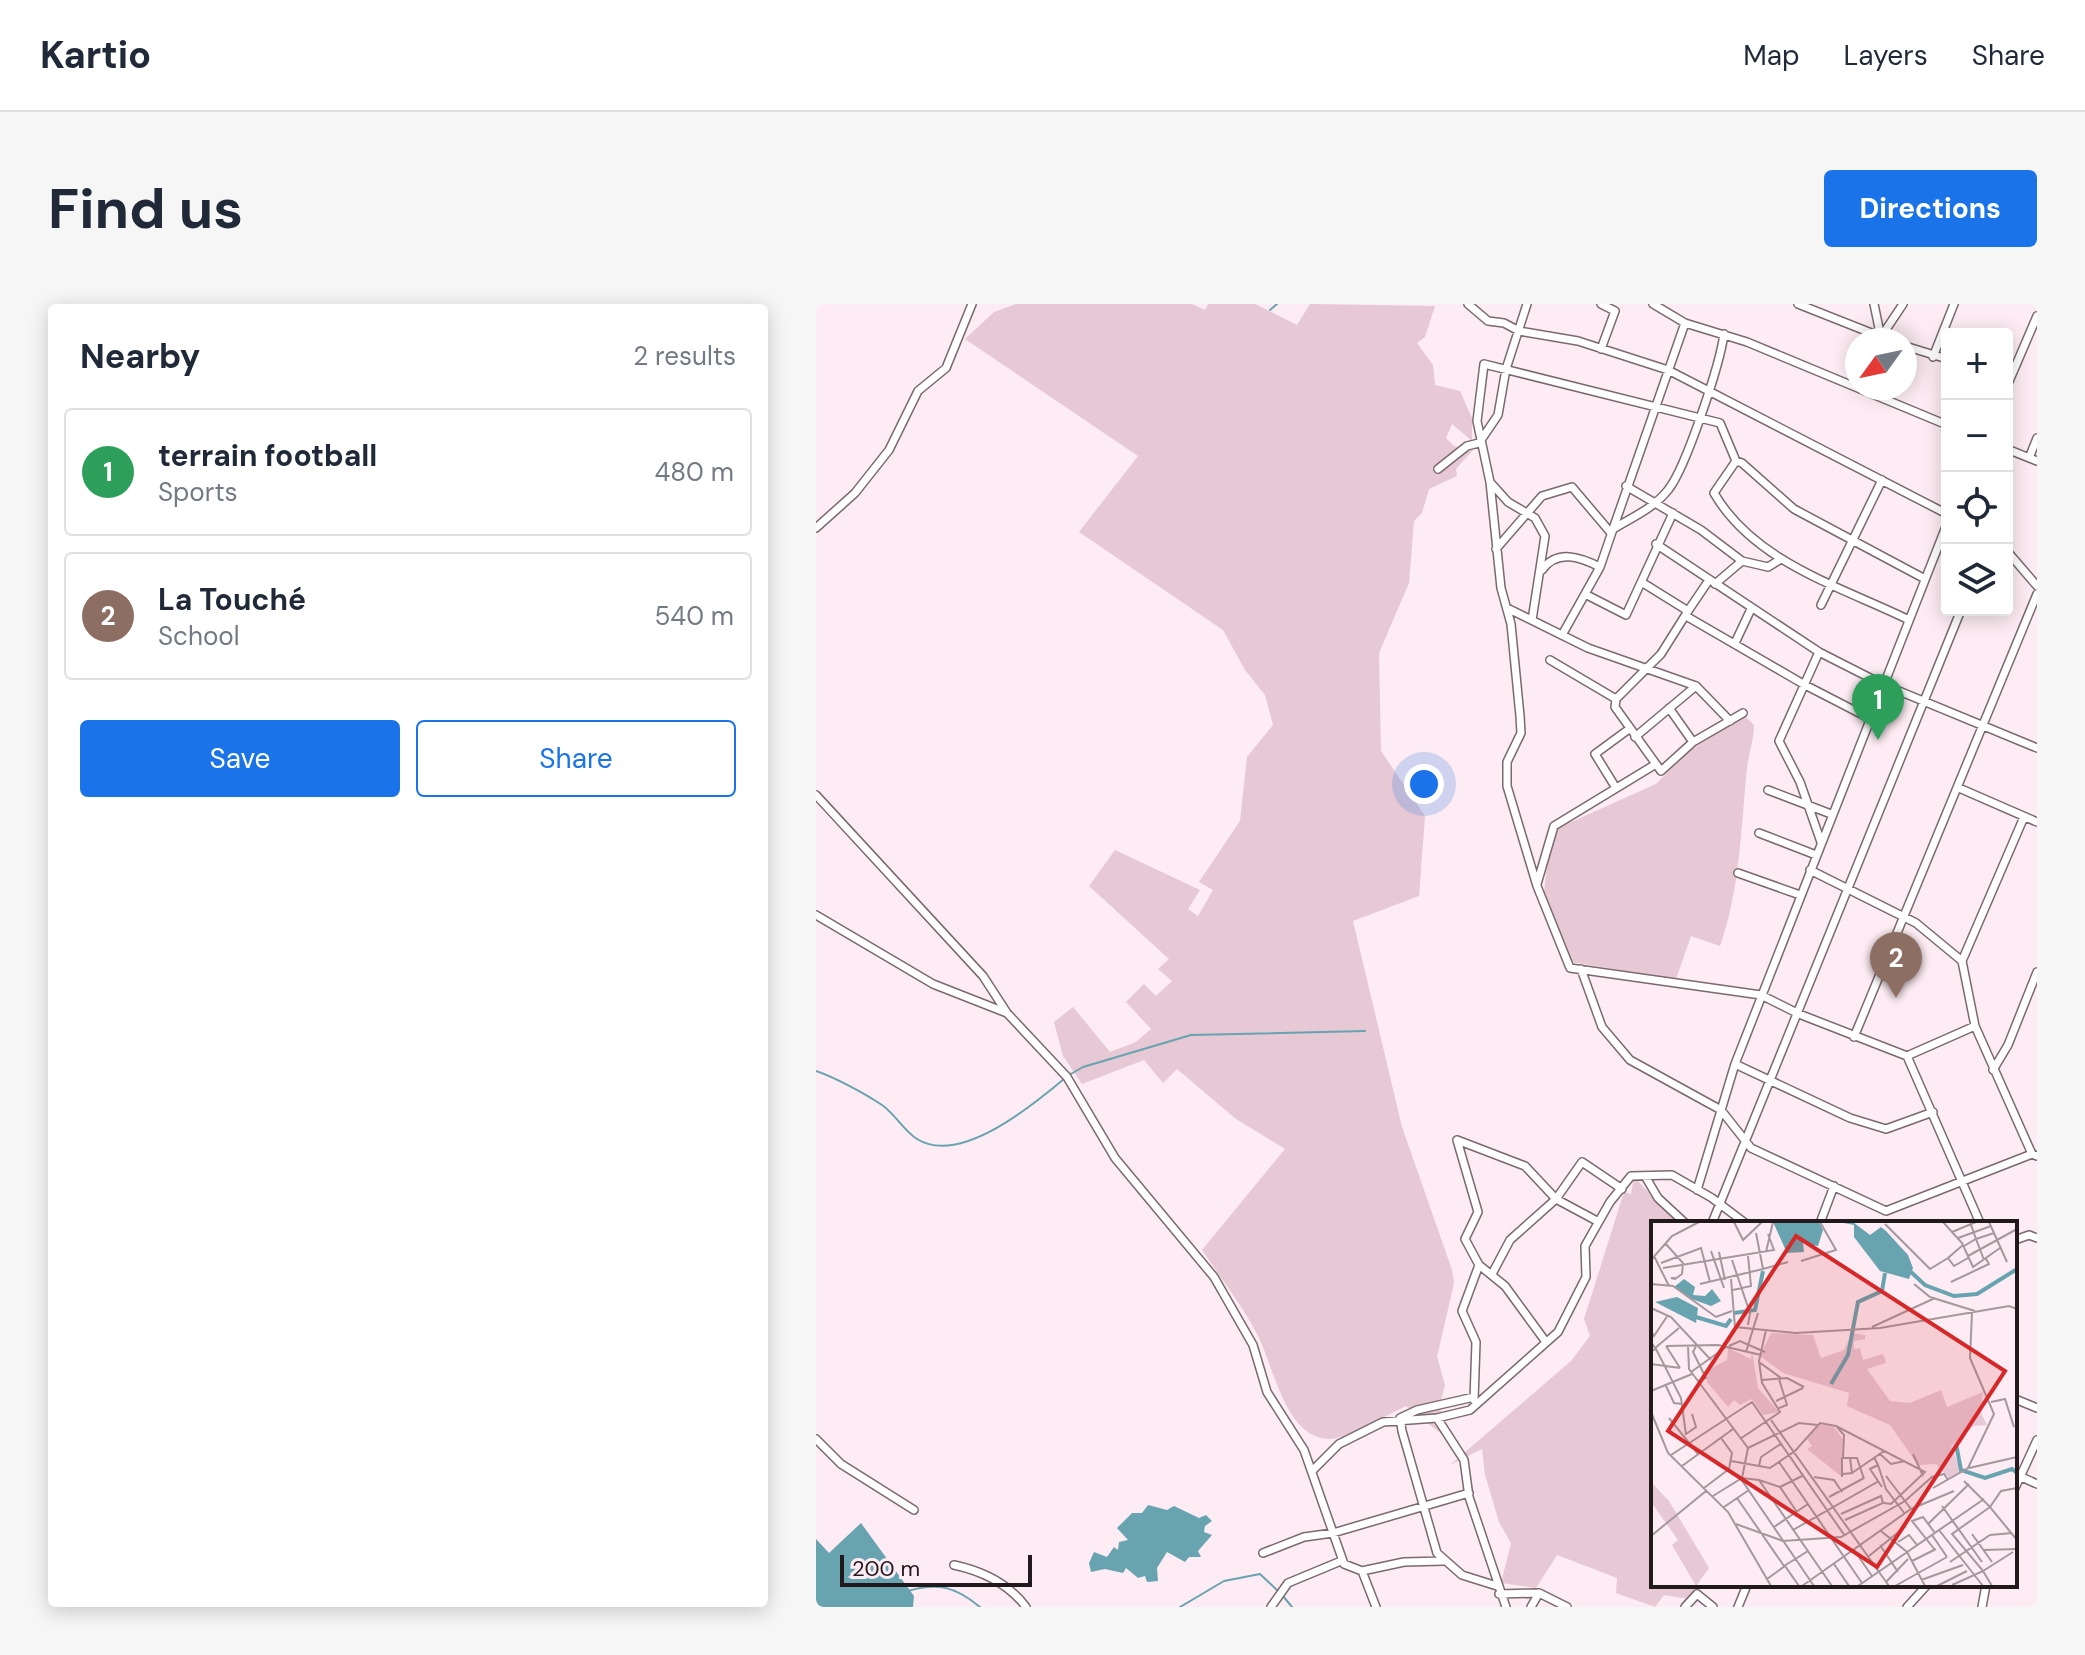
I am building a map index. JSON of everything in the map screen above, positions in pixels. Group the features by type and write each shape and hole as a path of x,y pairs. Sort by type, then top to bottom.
{"street":[{"path":"816,528 855,493 889,450 918,391 946,368 972,304"},
{"path":"1468,304 1488,321 1504,323 1519,331 1558,336 1668,370 1941,511"},
{"path":"1438,469 1467,446 1479,443 1502,405 1506,369 1527,304"},
{"path":"1601,304 1615,311 1601,349"},
{"path":"1653,304 1685,323 1724,334 1845,382"},
{"path":"1798,304 1856,328"},
{"path":"1874,304 1880,328"},
{"path":"1889,328 1903,304"},
{"path":"1933,357 1954,304"},
{"path":"2013,366 2037,316"},
{"path":"1562,635 1600,567 1685,323"},
{"path":"1612,531 1657,502 1677,475 1710,389 1724,334"},
{"path":"1917,351 1941,358"},
{"path":"1925,579 1785,503 1748,467 1736,461 1720,423 1699,416 1654,409 1484,364 1476,407 1479,443 1490,482 1496,549 1514,645 1521,733 1507,762 1505,776 1537,886 1570,968 1761,995 1854,1037 1907,1056 1975,1026"},
{"path":"1889,400 1941,422"},
{"path":"2013,452 2033,460 2037,438"},
{"path":"1736,461 1714,493 1733,520 1781,559 1907,619"},
{"path":"1821,605 1882,480"},
{"path":"1490,482 1508,502 1540,524 1545,536 1532,620"},
{"path":"1626,486 1657,502 1742,561 1768,567 1781,559"},
{"path":"1496,549 1542,496 1572,487 1612,531"},
{"path":"1585,594 1626,615 1643,583 1656,544 1673,513"},
{"path":"1697,1190 1735,1064 1907,619 1941,539"},
{"path":"1656,544 1819,652 1882,684 2037,748"},
{"path":"1542,570 1552,560 1570,556 1600,567"},
{"path":"2013,558 2037,586"},
{"path":"1742,561 1712,582 1645,670 1616,699 1615,707 1661,771 1693,742 1743,713"},
{"path":"1643,583 1687,614 1805,685 1869,718"},
{"path":"1854,1037 2037,594"},
{"path":"1507,608 1645,670 1664,673 1696,686 1730,721"},
{"path":"1735,643 1751,609"},
{"path":"1713,1221 1747,1145 1959,616"},
{"path":"1819,652 1779,744 1808,805 1821,842"},
{"path":"1550,660 1616,699"},
{"path":"1635,737 1696,686"},
{"path":"1669,708 1693,742"},
{"path":"1616,788 1595,754 1629,729"},
{"path":"1537,886 1554,826 1656,764"},
{"path":"1959,788 2037,822"},
{"path":"1768,790 1831,814"},
{"path":"816,795 983,976 1007,1013 1067,1077 1115,1158 1214,1277 1253,1345 1267,1392 1304,1450 1341,1561 1350,1568 1362,1571 1404,1562 1444,1561"},
{"path":"1581,969 1602,1027 1630,1060 1721,1110 1747,1145 1886,1211 2034,1155 1975,1026 1962,961 2024,817"},
{"path":"1759,833 1816,855"},
{"path":"1810,870 1904,916 1962,961"},
{"path":"1738,873 1800,895"},
{"path":"816,915 933,984 1007,1013"},
{"path":"1993,1070 2008,1045 2037,972"},
{"path":"1907,1056 1979,1221"},
{"path":"1735,1064 1850,1118 1886,1129 1933,1112"},
{"path":"1546,1342 1516,1300 1479,1265 1465,1239 1478,1212 1457,1140 1525,1166 1556,1199 1597,1221"},
{"path":"1492,1274 1510,1240 1556,1199 1582,1162 1622,1189"},
{"path":"1400,1418 1437,1418 1475,1406 1558,1332 1586,1277 1585,1246 1597,1221 1631,1176 1672,1175 1742,1221"},
{"path":"1645,1176 1658,1198 1683,1221"},
{"path":"1821,1221 1834,1186"},
{"path":"1883,1221 1886,1211"},
{"path":"2017,1239 2029,1235 2037,1238"},
{"path":"1475,1406 1476,1342 1462,1311 1479,1265"},
{"path":"1312,1471 1345,1441 1383,1422 1417,1410 1474,1397"},
{"path":"2017,1400 2037,1408"},
{"path":"1400,1418 1405,1446 1437,1553 1444,1561 1462,1575 1498,1590 1539,1593 1567,1607"},
{"path":"1437,1418 1459,1447 1468,1474 1469,1493 1506,1607"},
{"path":"816,1439 841,1464 914,1510"},
{"path":"2037,1440 2018,1475 2037,1484"},
{"path":"1263,1553 1304,1537 1333,1533 1423,1504 1469,1493"},
{"path":"1271,1607 1288,1583 1341,1561"},
{"path":"954,1565 972,1569 1006,1586 1026,1607"},
{"path":"1362,1571 1376,1607"},
{"path":"1738,1607 1746,1587"},
{"path":"1907,1607 1925,1587"},
{"path":"1982,1607 1985,1587"},
{"path":"1531,1607 1539,1593"},
{"path":"1685,1607 1697,1594 1713,1607"}],"shaded area":[{"path":"1016,304 1192,304 1205,310 1208,304 1255,304 1297,325 1310,304 1435,306 1425,337 1417,343 1433,365 1435,385 1460,391 1472,418 1472,441 1452,424 1446,438 1454,446 1473,450 1456,469 1457,476 1429,489 1422,513 1414,521 1409,583 1379,653 1381,751 1425,816 1419,896 1353,921 1402,1127 1452,1270 1454,1283 1437,1357 1445,1385 1439,1407 1446,1422 1444,1436 1406,1406 1335,1438 1313,1435 1301,1426 1282,1396 1256,1332 1202,1250 1285,1149 1236,1119 1177,1069 1163,1083 1144,1060 1082,1084 1063,1056 1054,1022 1073,1007 1110,1052 1136,1042 1151,1029 1126,1002 1144,984 1156,996 1172,981 1158,969 1169,959 1089,886 1115,850 1200,890 1188,909 1198,916 1213,890 1199,882 1240,821 1247,757 1273,725 1265,695 1245,670 1223,630 1079,532 1138,456 965,339 994,312"},
{"path":"1745,716 1754,725 1754,730 1747,768 1736,881 1720,946 1691,936 1676,979 1571,962 1544,893 1547,864 1558,828 1656,784 1689,751"},
{"path":"1634,1177 1676,1221 1651,1221 1651,1587 1701,1587 1689,1599 1664,1595 1655,1607 1616,1593 1617,1578 1557,1555 1536,1588 1501,1583 1511,1543 1499,1522 1485,1475 1482,1449 1450,1465 1571,1361 1590,1336 1584,1319 1624,1192 1631,1194"}],"water":[{"path":"1148,1505 1167,1510 1174,1506 1199,1518 1206,1515 1212,1521 1205,1526 1204,1532 1212,1535 1198,1551 1201,1557 1189,1557 1185,1562 1167,1552 1157,1568 1158,1581 1147,1582 1145,1576 1138,1578 1126,1568 1123,1573 1105,1569 1091,1572 1089,1563 1094,1552 1107,1557 1114,1547 1118,1550 1119,1542 1128,1540 1117,1528 1132,1513 1142,1513"},
{"path":"861,1523 914,1596 913,1607 816,1607 816,1539 829,1553"}],"waterway":[{"path":"1270,310 1277,304"},
{"path":"1069,1075 1083,1067 1191,1035 1365,1031"},
{"path":"816,1071 875,1100 912,1136 934,1145 954,1145 995,1129 1064,1079"},
{"path":"1180,1607 1224,1581 1260,1574 1279,1592"},
{"path":"908,1591 946,1588 980,1607"},
{"path":"1283,1596 1292,1607"}],"place":[{"name":"terrain football","path":"1878,740"},
{"name":"La Touché","path":"1896,998"}]}
